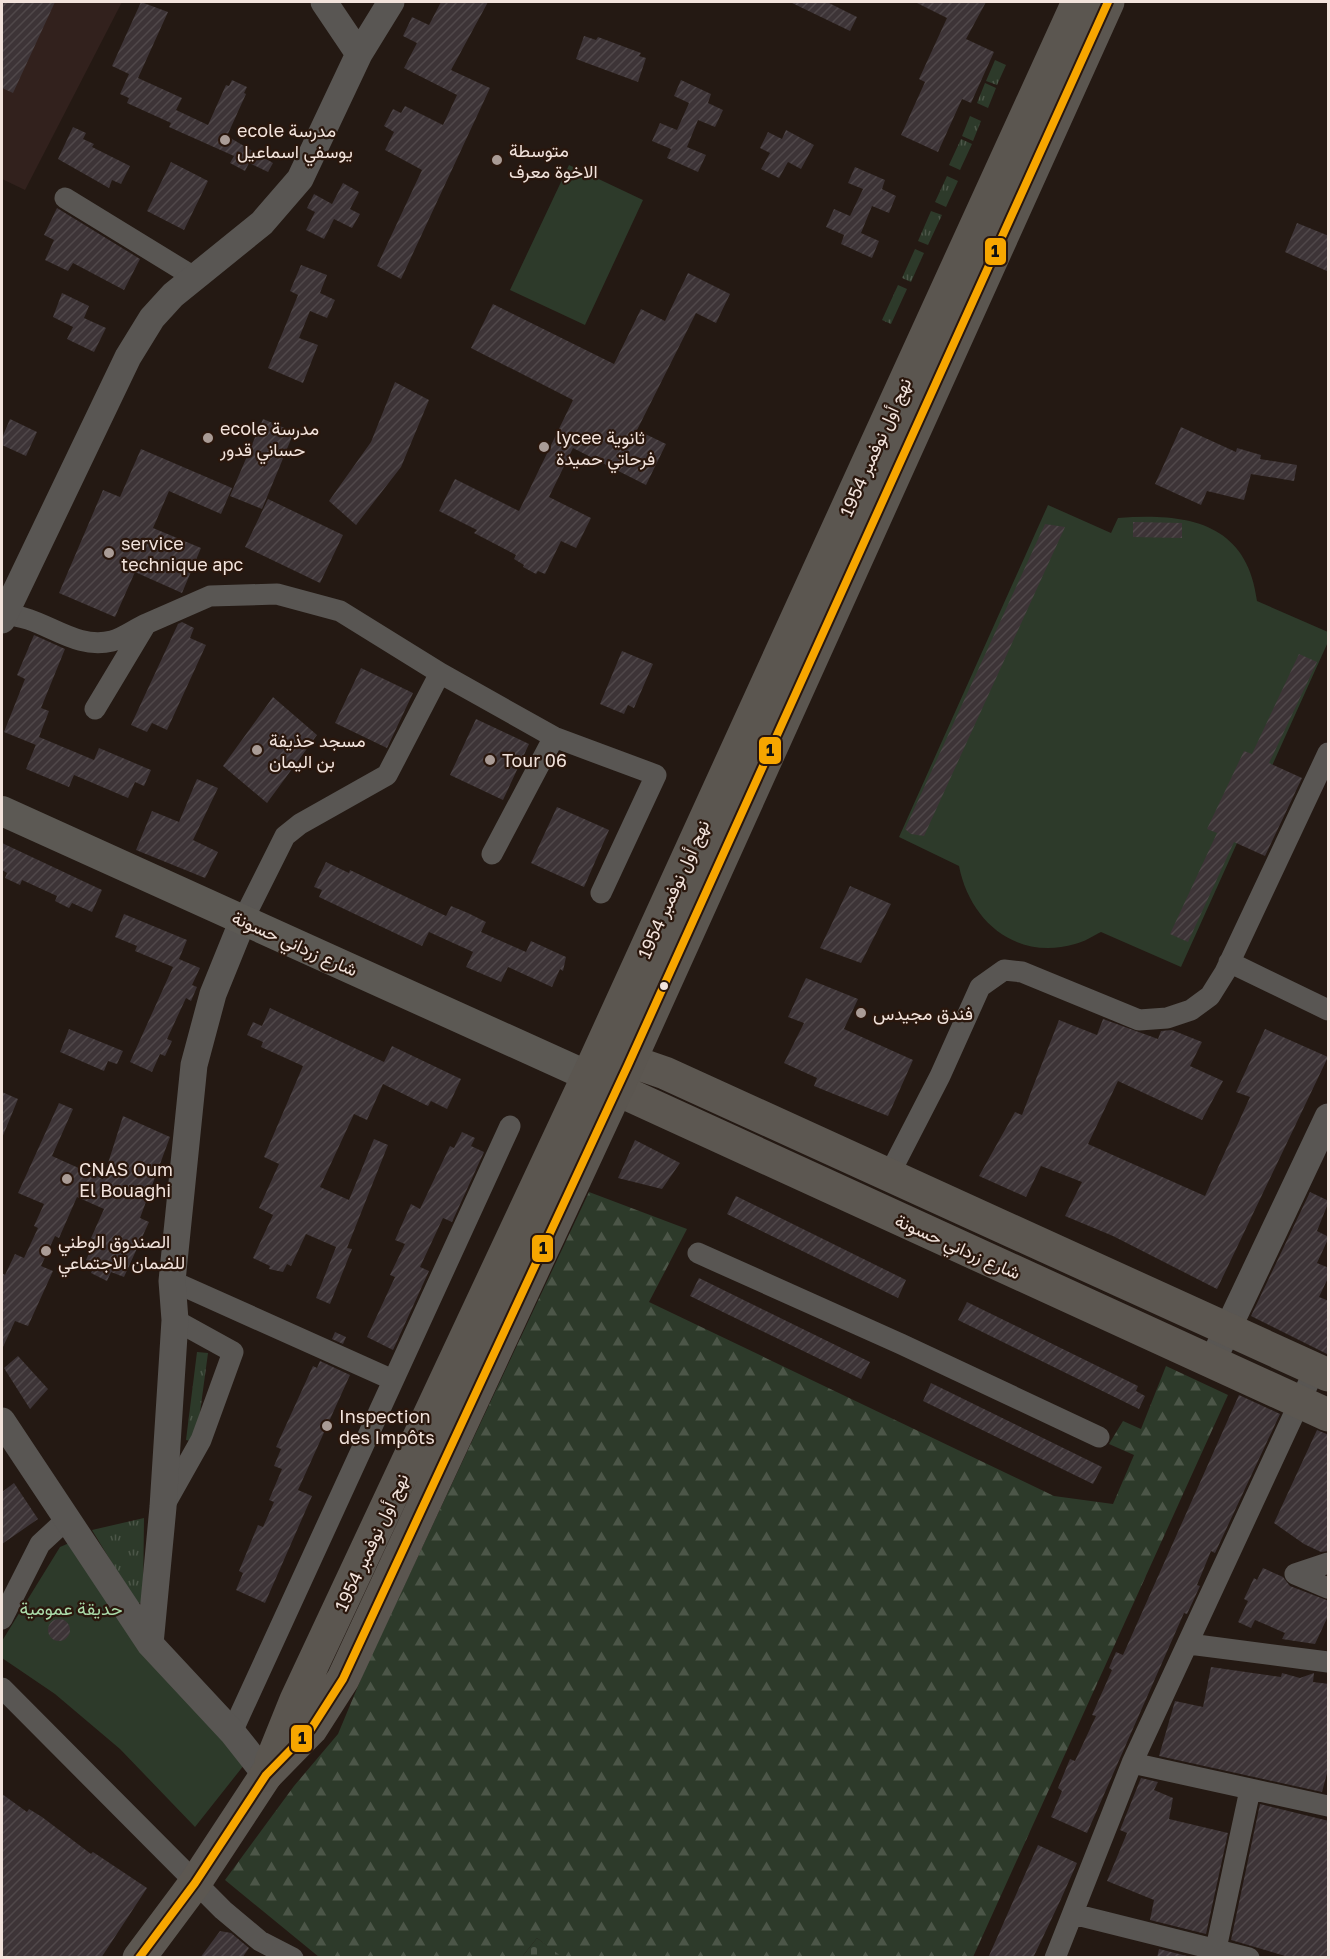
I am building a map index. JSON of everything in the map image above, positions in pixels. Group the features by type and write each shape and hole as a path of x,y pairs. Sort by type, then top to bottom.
{"highway":[{"name":"نهج أول نوفمبر 1954","path":"266,1775 311,1729 343,1679 1026,147 1078,2"},
{"name":"نهج أول نوفمبر 1954","path":"1026,147 1108,2"}],"main road":[{"name":"شارع زرداني حسونة","path":"2,811 243,920 611,1077 871,1206 1314,1408"},
{"name":"شارع زرداني حسونة","path":"611,1077 639,1064 665,1073 1322,1372"},
{"path":"871,1206 889,1175"},
{"name":"نهج أول نوفمبر 1954","path":"138,1958 195,1883 266,1775"}],"street":[{"path":"324,2 359,54"},
{"path":"3,618 128,357 153,318 194,277 262,223 300,179 359,54 390,2"},
{"path":"65,198 194,277"},
{"path":"3,618 22,615 87,643 112,641 210,596 276,594 340,611 440,674 554,736 656,775 601,893"},
{"path":"95,709 146,624"},
{"path":"150,1644 164,1507 175,1320 172,1281 194,1065 213,994 243,920 285,836 300,824 387,775 440,674"},
{"path":"492,855 554,736"},
{"path":"889,1175 940,1076 980,987 1004,970 1022,972 1139,1020 1167,1018 1191,1010 1210,996 1229,962 1329,753"},
{"path":"1229,962 1329,1010"},
{"path":"232,1732 510,1126"},
{"path":"1212,1362 1325,1130"},
{"path":"698,1253 901,1344 1099,1437"},
{"path":"172,1281 393,1380"},
{"path":"164,1507 201,1440 233,1352 175,1320"},
{"path":"1055,1958 1132,1763 1189,1644 1314,1408 1322,1372"},
{"path":"2,1421 150,1644 232,1732 266,1775"},
{"path":"2,1619 40,1544 67,1519"},
{"path":"1329,1563 1295,1574 1329,1588"},
{"path":"1189,1644 1329,1662"},
{"path":"2,1688 195,1883 255,1949 293,1958"},
{"path":"1132,1763 1329,1806"},
{"path":"1214,1954 1250,1790"},
{"path":"1072,1914 1214,1954 1249,1958"}],"shaded area":[{"path":"2,2 122,2 25,190 2,179"}],"green space":[{"path":"995,60 1006,65 997,85 986,81"},
{"path":"985,83 996,88 988,108 977,103"},
{"path":"970,116 981,121 973,141 962,136"},
{"path":"961,139 972,144 960,170 949,165"},
{"path":"569,165 643,200 585,325 510,290"},
{"path":"947,176 958,181 946,207 935,202"},
{"path":"931,211 942,215 928,245 918,241"},
{"path":"915,249 924,253 911,282 902,278"},
{"path":"898,285 907,289 891,324 882,320"},
{"path":"1048,505 1111,533 1118,518 1167,518 1189,521 1209,528 1226,538 1240,554 1251,574 1257,601 1328,632 1328,642 1181,967 1101,932 1078,943 1054,948 1034,947 1016,942 985,920 965,886 959,866 899,837"},
{"path":"589,1192 687,1229 649,1302 1054,1496 1113,1504 1134,1455 1109,1444 1123,1421 1141,1429 1166,1366 1228,1395 973,1957 562,1958 537,1938 522,1957 319,1957 225,1880 294,1786 338,1734 366,1667"},
{"path":"197,1352 208,1353 196,1442 186,1440"},
{"path":"144,1518 143,1602 137,1604 92,1530"},
{"name":"حديقة عمومية","path":"76,1540 248,1760 195,1827 120,1749 55,1694 2,1658 2,1641 60,1547"},
{"path":"537,1938 562,1957 522,1957"}],"building":[{"path":"2,2 55,2 13,93 2,88"},
{"path":"141,2 168,12 138,78 182,98 176,110 208,125 226,85 229,86 232,80 247,87 227,136 273,163 268,172 249,163 245,171 230,163 234,156 169,127 171,123 127,103 129,98 120,94 129,74 112,66"},
{"path":"441,2 488,2 451,70 490,88 401,279 377,266 422,170 385,150 394,132 384,126 393,109 401,113 405,106 443,125 457,95 404,68 417,43 403,36 412,17 429,25"},
{"path":"790,2 827,2 857,17 850,31"},
{"path":"915,2 986,2 966,39 994,52 971,103 962,99 938,152 901,135 925,82 919,79 947,18"},
{"path":"584,36 596,40 598,37 641,53 639,56 646,58 638,82 576,59"},
{"path":"681,80 711,94 708,103 723,110 715,127 698,120 687,147 706,155 698,172 667,158 671,149 652,141 660,123 677,130 689,103 674,96"},
{"path":"73,127 86,133 83,139 94,144 92,147 130,166 121,184 112,180 109,188 58,159"},
{"path":"786,130 814,145 801,169 788,162 779,178 761,169 770,153 760,148 768,132 782,139"},
{"path":"171,162 208,181 184,230 147,211"},
{"path":"855,167 885,180 882,189 896,196 889,213 872,206 861,233 879,241 872,258 841,244 844,235 826,227 834,209 850,216 863,189 848,183"},
{"path":"343,183 359,192 350,209 360,214 352,228 334,219 324,239 306,230 315,212 307,208 314,194 332,204"},
{"path":"57,208 140,259 124,290 73,263 68,271 45,260 54,240 44,235"},
{"path":"1297,223 1329,236 1329,272 1285,252"},
{"path":"301,265 327,275 320,293 335,300 327,318 310,311 299,338 318,345 303,383 268,368 298,295 290,291"},
{"path":"688,273 730,294 716,323 696,313 637,430 666,444 646,485 573,448 549,497 591,518 576,548 561,541 545,574 538,571 536,574 523,567 524,565 514,559 516,555 474,533 477,530 439,511 455,479 519,511 573,400 471,348 493,304 614,364 641,309 665,321"},
{"path":"62,293 89,306 84,318 106,328 94,352 67,339 73,327 53,317"},
{"path":"395,382 429,400 401,467 356,525 329,501 371,442"},
{"path":"10,419 37,432 26,456 2,445 2,438"},
{"path":"263,419 294,432 262,509 230,496"},
{"path":"1181,427 1236,452 1237,448 1261,455 1260,459 1297,465 1294,481 1251,474 1244,500 1207,491 1201,505 1155,484"},
{"path":"141,449 232,488 221,514 169,491 153,528 201,548 182,593 135,572 115,617 59,593 103,490 120,497"},
{"path":"268,499 343,535 320,583 245,547"},
{"path":"1133,522 1182,523 1182,538 1133,537"},
{"path":"1045,524 1065,527 924,836 911,834 905,829"},
{"path":"182,622 194,628 190,638 206,645 167,730 152,723 147,732 131,725 178,624"},
{"path":"34,635 65,649 41,708 49,711 36,745 4,732 25,679 17,675"},
{"path":"622,651 653,664 634,708 628,705 624,714 600,704"},
{"path":"1299,654 1317,662 1269,763 1302,778 1265,856 1234,842 1188,942 1170,934 1217,833 1207,829 1244,751 1252,754"},
{"path":"361,668 413,693 387,748 335,723"},
{"path":"273,697 317,735 267,803 223,766"},
{"name":"Tour 06","path":"476,719 529,744 503,800 450,775"},
{"path":"39,737 94,760 99,748 151,770 144,786 135,782 128,798 74,775 69,787 26,769"},
{"path":"197,779 218,788 193,840 218,852 205,878 136,850 152,811 179,822"},
{"path":"557,807 609,830 584,887 531,863"},
{"path":"2,843 102,890 92,912 72,903 69,908 55,901 57,896 22,880 20,885 5,878 7,873 2,870"},
{"path":"326,862 349,873 350,870 446,916 451,906 468,913 486,922 481,932 526,952 531,941 566,957 563,971 560,969 552,987 508,967 501,982 466,967 473,952 429,932 422,946 319,897 322,890 314,887"},
{"path":"850,886 891,904 861,963 820,948"},
{"path":"124,914 187,940 179,959 200,968 192,985 197,987 191,1001 186,998 167,1039 172,1041 165,1056 160,1054 152,1072 130,1062 173,967 135,951 137,946 115,937"},
{"path":"806,978 858,999 844,1029 913,1060 888,1116 814,1086 817,1078 784,1063 804,1023 788,1017"},
{"path":"270,1008 384,1062 392,1046 461,1079 447,1109 431,1101 428,1106 383,1084 367,1120 354,1114 320,1187 349,1200 374,1139 388,1145 347,1248 352,1249 330,1304 316,1298 336,1247 306,1234 291,1266 287,1264 283,1272 269,1269 270,1266 253,1258 273,1215 259,1208 279,1164 264,1157 303,1066 261,1047 263,1042 247,1035 253,1022 262,1026"},
{"path":"1103,1019 1158,1039 1161,1031 1172,1030 1202,1042 1190,1066 1223,1081 1202,1120 1118,1081 1088,1144 1205,1196 1250,1097 1236,1092 1265,1029 1328,1057 1217,1289 1113,1236 1065,1216 1082,1182 1041,1166 1026,1197 979,1176 1015,1112 1022,1115 1059,1020 1097,1035"},
{"path":"69,1029 123,1051 117,1064 108,1061 104,1071 60,1052"},
{"path":"2,1092 18,1099 2,1138"},
{"path":"59,1103 73,1109 52,1156 103,1179 123,1116 170,1137 140,1218 149,1222 124,1277 111,1272 107,1281 91,1273 95,1264 86,1260 95,1240 91,1238 104,1209 77,1197 59,1238 55,1236 41,1266 53,1271 28,1326 15,1321 2,1349 2,1273 5,1275 15,1254 24,1258 38,1228 34,1226 44,1204 18,1193"},
{"path":"462,1132 475,1138 471,1146 484,1152 452,1222 443,1218 420,1267 429,1271 393,1350 367,1337 395,1277 390,1275 405,1244 395,1240 411,1204 420,1209 450,1146 454,1148"},
{"path":"635,1140 680,1163 662,1189 618,1178"},
{"path":"1310,1192 1329,1201 1317,1231 1329,1237 1317,1263 1329,1268 1329,1276 1319,1297 1329,1301 1329,1355 1251,1316"},
{"path":"736,1196 906,1280 898,1298 727,1214"},
{"path":"699,1278 870,1362 861,1379 690,1296"},
{"path":"967,1302 1138,1386 1136,1391 1145,1396 1139,1409 958,1320"},
{"path":"335,1332 346,1337 343,1344 332,1339"},
{"path":"18,1356 48,1389 30,1409 4,1368"},
{"path":"320,1361 350,1375 298,1490 312,1496 265,1603 236,1590 243,1573 239,1571 258,1525 263,1527 274,1502 269,1500 282,1469 274,1466 281,1449 276,1447 313,1366 317,1368"},
{"path":"931,1383 1102,1467 1093,1484 923,1401"},
{"path":"1239,1395 1280,1414 1215,1553 1211,1551 1197,1585 1200,1586 1187,1614 1184,1613 1087,1833 1051,1817 1062,1791 1058,1788 1070,1759 1075,1761 1096,1716 1092,1715 1112,1670 1109,1668 1116,1652 1123,1655"},
{"path":"1317,1430 1329,1435 1329,1551 1321,1552 1304,1544 1274,1523"},
{"path":"14,1483 38,1519 2,1544 2,1492"},
{"path":"1263,1568 1283,1577 1290,1586 1329,1601 1329,1614 1315,1644 1282,1639 1285,1633 1255,1620 1251,1628 1238,1622 1248,1601 1244,1599 1254,1578 1257,1580"},
{"path":"59,1619 67,1622 70,1630 67,1638 59,1641 51,1638 48,1630 51,1622"},
{"path":"1211,1667 1281,1677 1282,1673 1300,1678 1314,1673 1313,1682 1329,1684 1329,1766 1322,1792 1159,1756 1175,1701 1203,1707"},
{"path":"1141,1778 1158,1782 1154,1790 1173,1798 1169,1819 1228,1833 1206,1934 1150,1920 1154,1900 1107,1881 1127,1833 1120,1830"},
{"path":"2,1794 27,1812 29,1809 42,1817 91,1854 93,1852 147,1888 101,1958 2,1958"},
{"path":"1260,1804 1329,1821 1329,1958 1292,1958 1231,1940"},
{"path":"1038,1845 1077,1863 1033,1958 988,1958"},
{"path":"220,1931 231,1933 249,1948 242,1958 200,1958"},
{"path":"1159,1949 1191,1957 1191,1958 1157,1958"}],"transit line":[{"name":"1","path":"139,1958 195,1883 266,1775 311,1729 343,1679 628,1065 1108,2"}],"place":[{"name":"ecole مدرسة يوسفي اسماعيل","path":"225,140"},
{"name":"متوسطة الاخوة معرف","path":"497,160"},
{"name":"ecole مدرسة حساني قدور","path":"208,438"},
{"name":"lycee ثانوية فرحاتي حميدة","path":"544,447"},
{"name":"service technique apc","path":"109,553"},
{"name":"مسجد حذيفة بن اليمان","path":"257,750"},
{"name":"Tour 06","path":"490,760"},
{"name":"فندق مجيدس","path":"861,1013"},
{"name":"CNAS Oum El Bouaghi","path":"67,1179"},
{"name":"الصندوق الوطني للضمان الاجتماعي","path":"46,1251"},
{"name":"Inspection des Impôts","path":"327,1426"}]}
